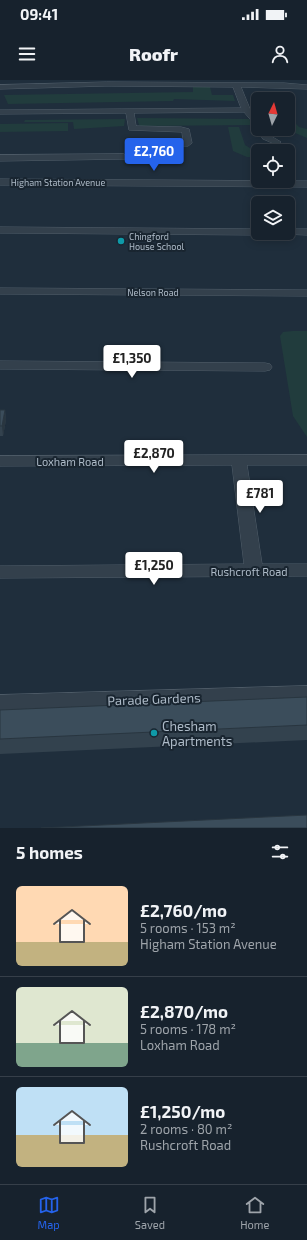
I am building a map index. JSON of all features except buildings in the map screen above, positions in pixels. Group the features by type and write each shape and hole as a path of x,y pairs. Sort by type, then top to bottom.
{"street":[{"path":"0,87 292,82 307,87"},
{"path":"236,84 246,110 251,115"},
{"path":"130,110 132,128 181,129 186,131 188,143 162,144"},
{"path":"0,112 246,110"},
{"path":"266,136 277,142"},
{"path":"0,158 124,157"},
{"name":"Higham Station Avenue","path":"0,182 307,184"},
{"path":"0,230 251,232"},
{"path":"295,232 307,232"},
{"name":"Nelson Road","path":"0,291 307,293"},
{"path":"0,365 265,367"},
{"name":"Loxham Road","path":"0,461 307,460"},
{"path":"239,461 254,571"},
{"name":"Rushcroft Road","path":"0,572 307,570"},
{"name":"Parade Gardens","path":"0,703 307,694"}],"green space":[{"path":"193,87 210,87 212,95 233,95 235,101 174,99 173,101 8,104 4,95 193,92"},
{"path":"137,118 249,119 251,122 251,125 139,125"},
{"path":"125,119 124,126 74,129 73,122 24,122 25,120"},
{"path":"68,123 68,131 0,132 0,124"},
{"path":"295,123 299,127 307,129 307,138 295,133"},
{"path":"228,127 239,127 245,145 251,149 251,157 247,157 233,151"},
{"path":"307,331 307,437 293,416 280,336 283,332"}],"place":[{"name":"Chingford House School","path":"121,241"},
{"name":"Chesham Apartments","path":"154,733"}]}
